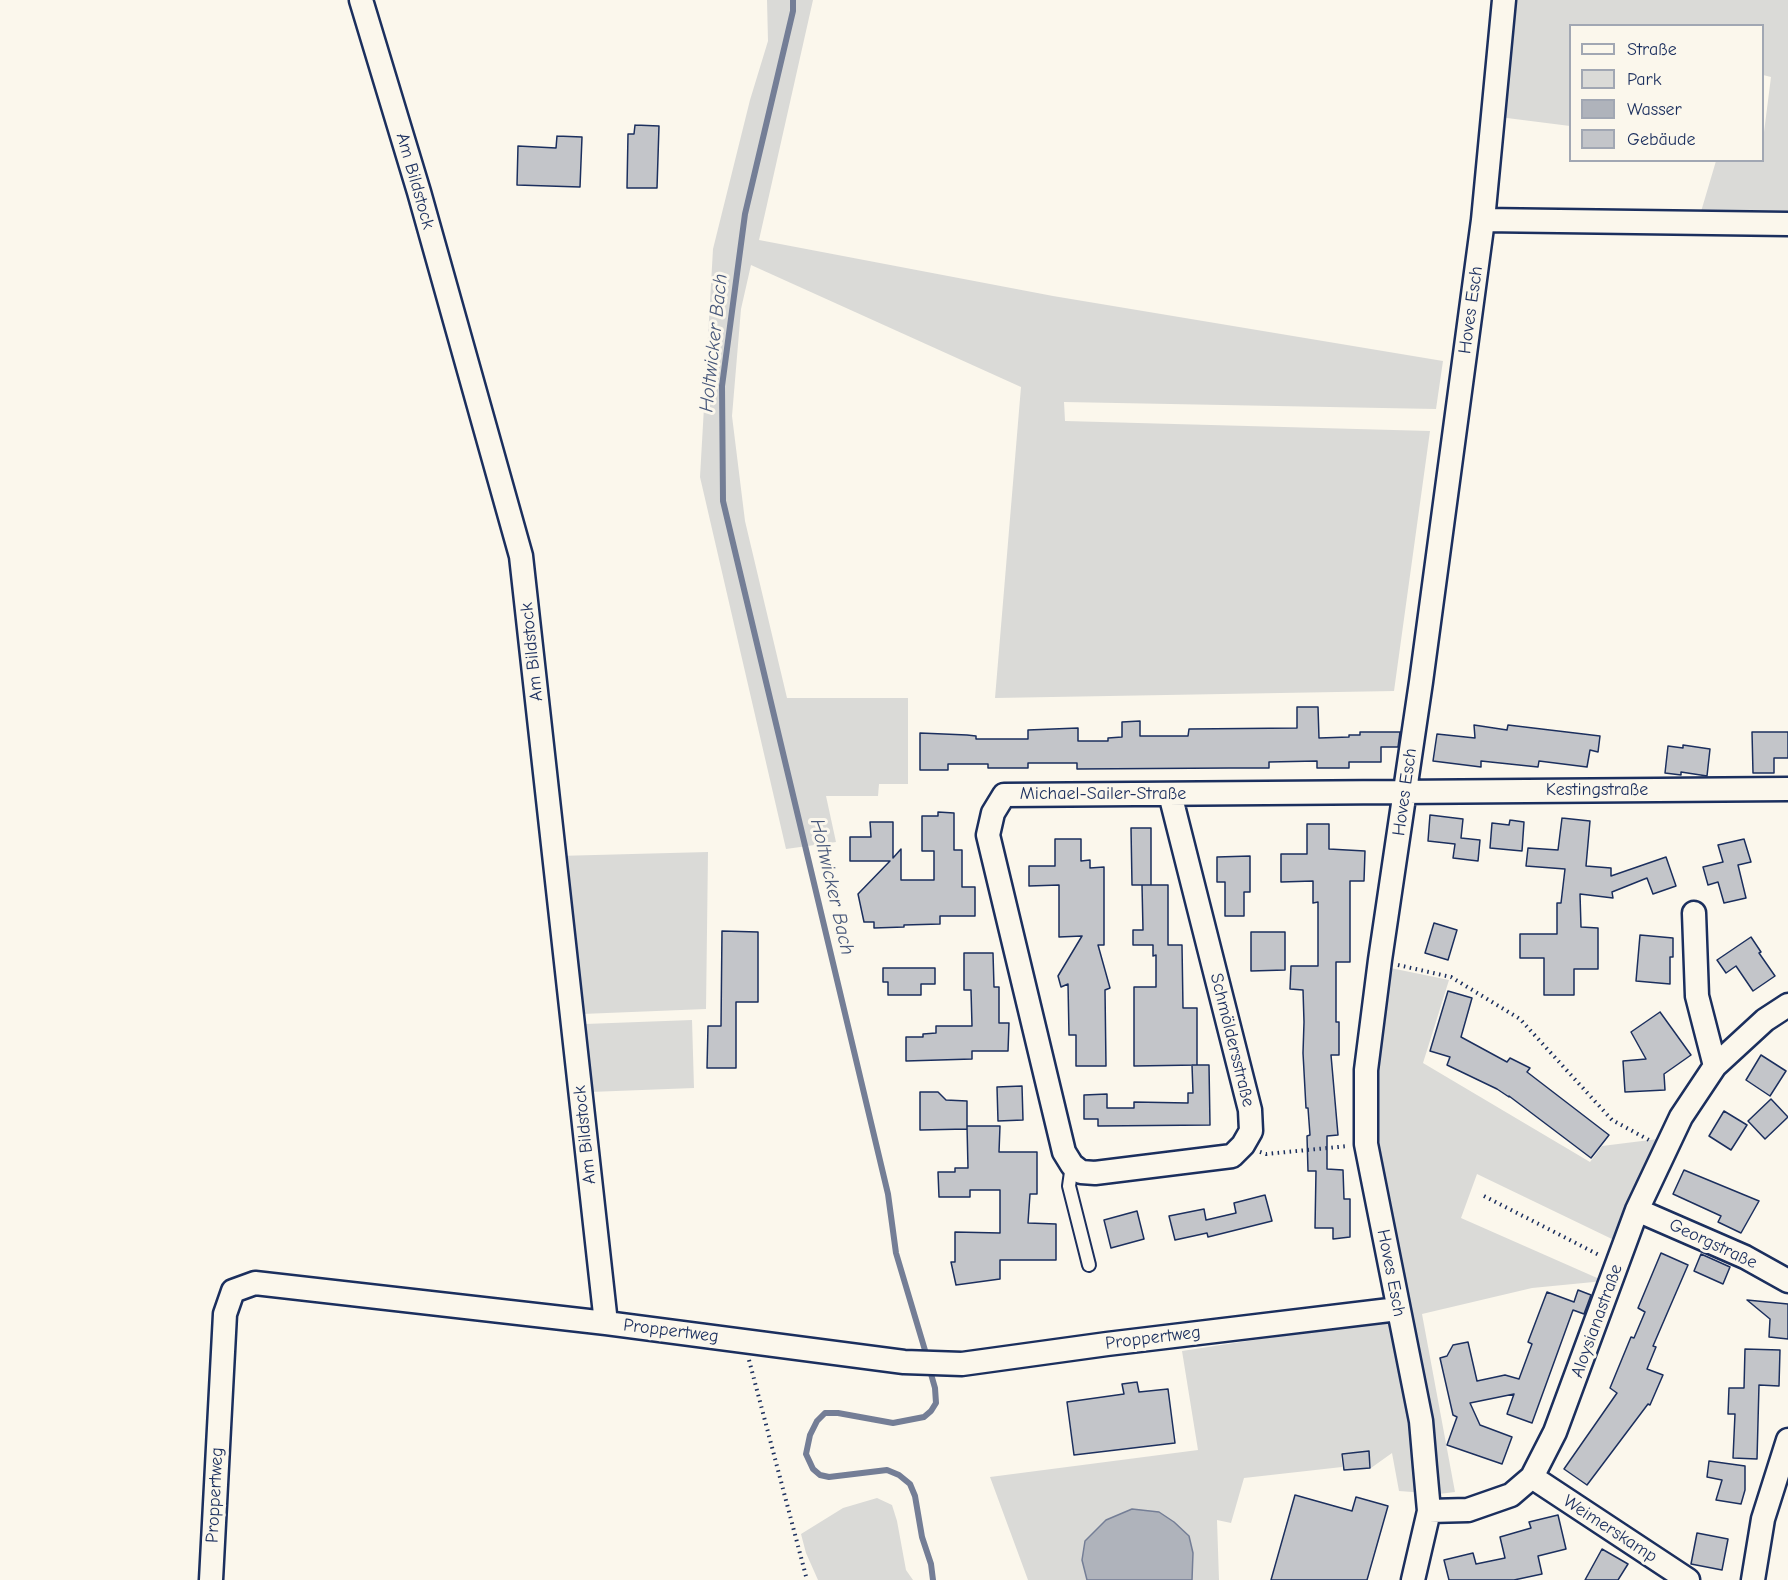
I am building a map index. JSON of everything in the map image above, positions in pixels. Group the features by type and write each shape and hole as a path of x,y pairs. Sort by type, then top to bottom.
{"street":[{"name":"Am Bildstock","path":"361,0 419,192 521,556 606,1323"},
{"name":"Hoves Esch","path":"1413,1580 1429,1512 1421,1420 1366,1144 1366,1070 1380,960 1406,792 1482,220 1504,0"},
{"path":"1482,220 1788,224"},
{"name":"Kestingstraße","path":"1406,792 1788,789"},
{"name":"Michael-Sailer-Straße","path":"1072,1165 1064,1152 988,835 993,813 1004,795 1406,792"},
{"name":"Schmöldersstraße","path":"1170,794 1250,1110 1251,1131 1243,1145"},
{"path":"1694,914 1697,996 1715,1066"},
{"name":"Aloysianastraße","path":"1429,1512 1468,1510 1511,1495 1532,1477 1555,1432 1637,1210 1681,1117 1715,1066 1764,1020 1788,1005"},
{"path":"1072,1165 1081,1172 1095,1173 1232,1156 1243,1145"},
{"name":"Georgstraße","path":"1637,1210 1745,1257 1788,1281"},
{"name":"Proppertweg","path":"211,1580 225,1314 233,1291 255,1283 606,1323 904,1362 962,1364 1107,1344 1398,1310"},
{"path":"1753,1580 1763,1519 1788,1440"},
{"name":"Weimerskamp","path":"1532,1477 1688,1580"}],"lane":[{"path":"1072,1165 1069,1186 1089,1265"}],"path":[{"path":"1380,960 1451,977 1520,1019 1612,1120 1666,1148"},
{"path":"1243,1145 1266,1155 1366,1144"},
{"path":"1484,1196 1617,1265"},
{"path":"744,1341 807,1580"}],"green space":[{"path":"767,0 813,0 759,240 1053,296 1443,361 1436,409 1064,402 1065,421 1430,431 1394,691 995,698 1021,387 751,265 741,309 732,416 745,521 787,698 908,698 908,784 879,784 878,796 826,796 836,842 786,849 700,477 713,249 750,100 768,41"},
{"path":"1512,0 1788,0 1788,216 1700,215 1716,162 1764,162 1764,132 1771,77 1764,75 1764,24 1569,24 1569,126 1499,117"},
{"path":"708,852 706,1009 582,1014 557,856"},
{"path":"1371,964 1449,980 1423,1063 1590,1162 1602,1146 1658,1139 1630,1197 1614,1240 1477,1174 1461,1218 1604,1281 1532,1288 1422,1314 1455,1492 1439,1494 1399,1491 1392,1453 1371,1468 1369,1451 1341,1453 1342,1467 1244,1478 1231,1523 1217,1520 1219,1580 1192,1580 1193,1553 1082,1560 1087,1580 1028,1580 990,1477 1198,1450 1182,1351 1391,1319 1371,1234 1360,1153"},
{"path":"692,1020 694,1088 590,1092 576,1033 585,1024"},
{"path":"877,1498 892,1505 906,1570 913,1580 818,1580 806,1553 801,1534 843,1508"}],"water":[{"path":"1132,1509 1159,1512 1189,1536 1193,1553 1192,1580 1087,1580 1082,1560 1085,1541 1106,1520"}],"building":[{"path":"635,125 659,126 657,188 627,188 628,134 634,134"},
{"path":"557,136 582,137 580,187 517,185 518,146 556,148"},
{"path":"1297,707 1318,707 1319,738 1349,737 1349,735 1360,735 1360,732 1400,732 1398,747 1381,747 1381,762 1349,762 1349,768 1317,768 1317,761 1269,762 1269,768 1077,769 1077,763 1028,763 1028,768 988,768 988,764 948,764 948,770 920,770 920,733 967,735 976,736 976,739 1028,739 1028,730 1078,728 1078,741 1108,741 1108,738 1122,737 1122,722 1140,721 1140,736 1188,736 1189,729 1297,728"},
{"path":"1474,725 1507,730 1508,725 1600,736 1598,752 1590,750 1587,767 1539,761 1538,767 1481,761 1481,767 1433,761 1437,734 1475,738"},
{"path":"1752,732 1788,732 1788,758 1774,758 1774,773 1753,773"},
{"path":"1683,745 1710,749 1707,776 1681,772 1681,775 1665,773 1668,746 1683,748"},
{"path":"938,812 954,813 954,850 962,850 962,887 975,887 975,916 940,916 940,924 904,925 904,927 874,928 874,922 864,922 858,894 890,861 850,861 850,837 871,837 870,822 893,822 893,858 901,849 901,880 934,880 934,851 922,851 922,816 938,816"},
{"path":"1430,815 1463,819 1461,838 1480,840 1478,861 1453,858 1455,844 1428,841"},
{"path":"1562,818 1590,821 1586,866 1611,868 1611,876 1666,857 1676,886 1653,894 1647,878 1612,892 1613,898 1580,894 1581,927 1598,928 1598,969 1574,969 1574,995 1544,995 1544,958 1520,958 1520,934 1557,934 1557,903 1561,903 1565,869 1526,866 1528,848 1558,850"},
{"path":"1510,820 1524,822 1522,851 1490,848 1492,823 1509,825"},
{"path":"1307,824 1329,824 1329,849 1365,851 1364,881 1350,881 1350,962 1336,962 1336,1022 1339,1022 1339,1055 1331,1055 1338,1135 1327,1136 1327,1169 1343,1170 1344,1199 1350,1199 1350,1237 1333,1239 1333,1228 1315,1228 1316,1171 1308,1171 1307,1136 1310,1135 1303,1053 1303,990 1290,989 1291,966 1318,966 1318,902 1313,903 1313,881 1281,882 1281,854 1307,854"},
{"path":"1131,828 1151,828 1151,885 1132,885"},
{"path":"1055,839 1081,839 1081,861 1090,860 1090,868 1104,867 1104,945 1098,945 1110,988 1105,990 1106,1066 1076,1066 1076,1035 1069,1035 1068,984 1061,987 1058,976 1082,936 1059,937 1059,885 1029,886 1029,866 1055,866"},
{"path":"1744,839 1751,862 1738,865 1746,898 1724,903 1718,882 1708,885 1703,867 1723,862 1718,845"},
{"path":"1250,856 1250,892 1244,892 1244,916 1225,916 1225,882 1217,882 1217,857"},
{"path":"1142,885 1168,885 1168,945 1182,945 1183,1008 1197,1008 1197,1065 1134,1066 1134,987 1156,987 1156,955 1153,956 1153,945 1133,945 1133,930 1143,930"},
{"path":"1434,923 1457,930 1448,960 1425,953"},
{"path":"722,931 758,932 758,1002 736,1002 736,1068 707,1068 708,1026 721,1026"},
{"path":"1251,932 1285,932 1285,970 1251,971"},
{"path":"1640,935 1673,938 1670,984 1636,981"},
{"path":"1751,937 1775,976 1753,991 1736,966 1726,973 1717,960"},
{"path":"964,953 993,953 994,987 999,987 999,1023 1009,1023 1008,1051 972,1051 972,1059 906,1061 906,1037 923,1037 923,1034 936,1033 936,1026 972,1026 971,990 964,990"},
{"path":"883,968 935,968 935,984 921,984 921,995 888,995 888,982 883,982"},
{"path":"1448,991 1472,998 1461,1037 1507,1062 1510,1058 1530,1068 1527,1072 1609,1135 1591,1158 1509,1096 1447,1065 1450,1057 1430,1051"},
{"path":"1660,1012 1691,1055 1664,1074 1665,1090 1625,1092 1623,1061 1646,1059 1631,1032"},
{"path":"1761,1055 1786,1071 1770,1096 1746,1080"},
{"path":"1192,1065 1209,1065 1210,1125 1098,1126 1098,1119 1084,1119 1084,1095 1107,1094 1107,1108 1134,1108 1134,1102 1188,1103 1188,1093 1193,1093"},
{"path":"1022,1086 1023,1120 998,1121 997,1087"},
{"path":"920,1092 938,1092 946,1100 967,1101 967,1129 920,1130"},
{"path":"1771,1099 1788,1117 1765,1139 1748,1121"},
{"path":"1724,1111 1747,1125 1731,1150 1709,1136"},
{"path":"967,1126 1000,1126 999,1152 1037,1152 1037,1194 1030,1194 1028,1223 1056,1224 1056,1260 1000,1260 1000,1279 956,1285 951,1262 955,1262 955,1232 1000,1233 1000,1190 970,1190 970,1197 939,1197 938,1172 955,1172 955,1168 968,1168"},
{"path":"1684,1170 1759,1201 1741,1233 1718,1222 1721,1216 1673,1194"},
{"path":"1265,1195 1272,1221 1208,1237 1207,1233 1175,1240 1169,1216 1204,1209 1206,1220 1236,1213 1234,1203"},
{"path":"1137,1211 1144,1239 1111,1248 1104,1220"},
{"path":"1661,1253 1688,1265 1653,1346 1656,1347 1647,1369 1663,1375 1650,1405 1648,1404 1587,1485 1564,1469 1617,1393 1610,1388 1631,1337 1634,1338 1645,1312 1638,1308"},
{"path":"1701,1254 1730,1267 1723,1284 1694,1271"},
{"path":"1578,1290 1591,1295 1584,1314 1573,1310 1532,1423 1507,1414 1514,1394 1470,1403 1480,1425 1512,1437 1502,1464 1447,1445 1457,1417 1453,1415 1440,1358 1447,1356 1453,1345 1468,1342 1477,1381 1505,1375 1519,1379 1532,1344 1528,1342 1547,1292 1574,1302"},
{"path":"1747,1300 1788,1304 1788,1339 1769,1337 1770,1319"},
{"path":"1745,1349 1780,1350 1779,1386 1759,1385 1757,1459 1733,1458 1735,1414 1728,1414 1729,1388 1744,1388"},
{"path":"1137,1382 1139,1392 1168,1389 1175,1443 1074,1455 1067,1402 1124,1394 1122,1384"},
{"path":"1369,1451 1370,1468 1344,1470 1342,1454"},
{"path":"1709,1461 1745,1466 1745,1490 1741,1504 1716,1500 1722,1480 1707,1477"},
{"path":"1295,1495 1352,1511 1356,1497 1388,1506 1367,1580 1271,1580"},
{"path":"1558,1515 1566,1549 1538,1556 1542,1574 1514,1580 1449,1580 1444,1560 1473,1553 1476,1564 1505,1558 1500,1537 1531,1528 1529,1522"},
{"path":"1697,1533 1728,1539 1722,1570 1691,1564"},
{"path":"1602,1549 1628,1564 1618,1580 1585,1580"}],"waterway":[{"name":"Holtwicker Bach","path":"793,0 793,11 745,214 722,386 723,501 888,1194 896,1253 927,1357"},
{"name":"Holtwicker Bach","path":"929,1367 935,1388 936,1403 924,1417 893,1423 838,1413 825,1413 817,1421 810,1435 806,1454 813,1469 820,1475 829,1477 887,1470 899,1475 910,1484 915,1496 933,1580"}]}
